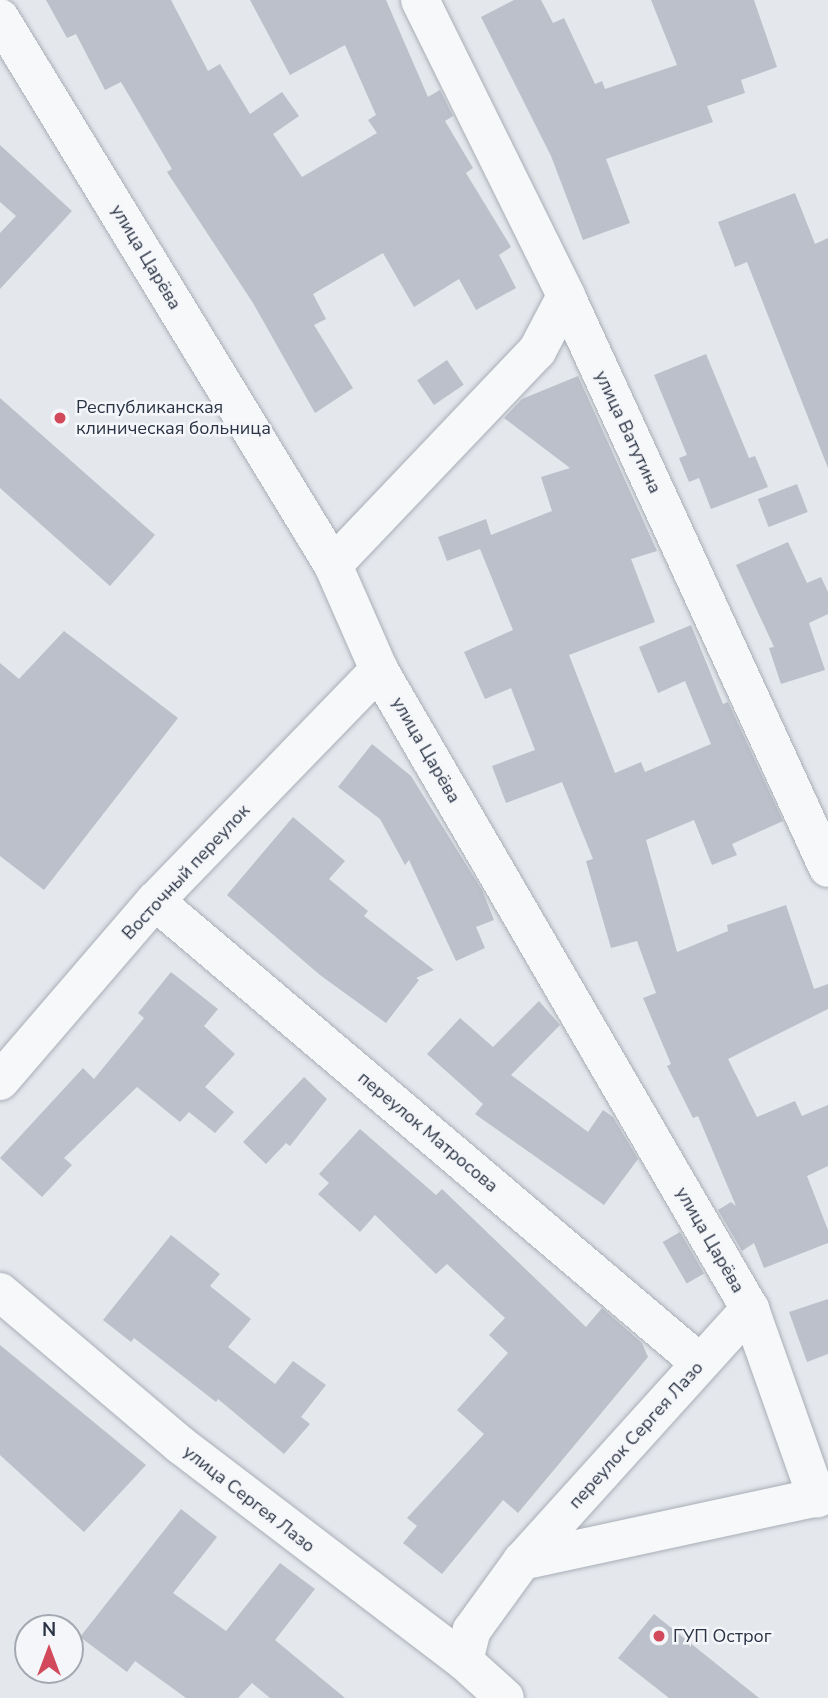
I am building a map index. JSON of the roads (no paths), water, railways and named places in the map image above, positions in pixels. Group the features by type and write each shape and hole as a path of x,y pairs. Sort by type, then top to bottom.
{"street":[{"name":"улица Ватутина","path":"420,0 566,296 828,867"},
{"name":"улица Царёва","path":"0,18 333,565 379,670 750,1309 822,1497"},
{"path":"333,565 537,351 566,296"},
{"name":"Восточный переулок","path":"0,1082 155,901 379,670"},
{"name":"переулок Матросова","path":"155,901 700,1363"},
{"name":"улица Сергея Лазо","path":"0,1292 190,1452 464,1661 505,1698"},
{"name":"переулок Сергея Лазо","path":"464,1661 472,1630 522,1562 750,1309"},
{"path":"522,1562 822,1497"}],"place":[{"name":"Республиканская клиническая больница","path":"60,418"},
{"name":"ГУП Острог","path":"659,1636"}]}
